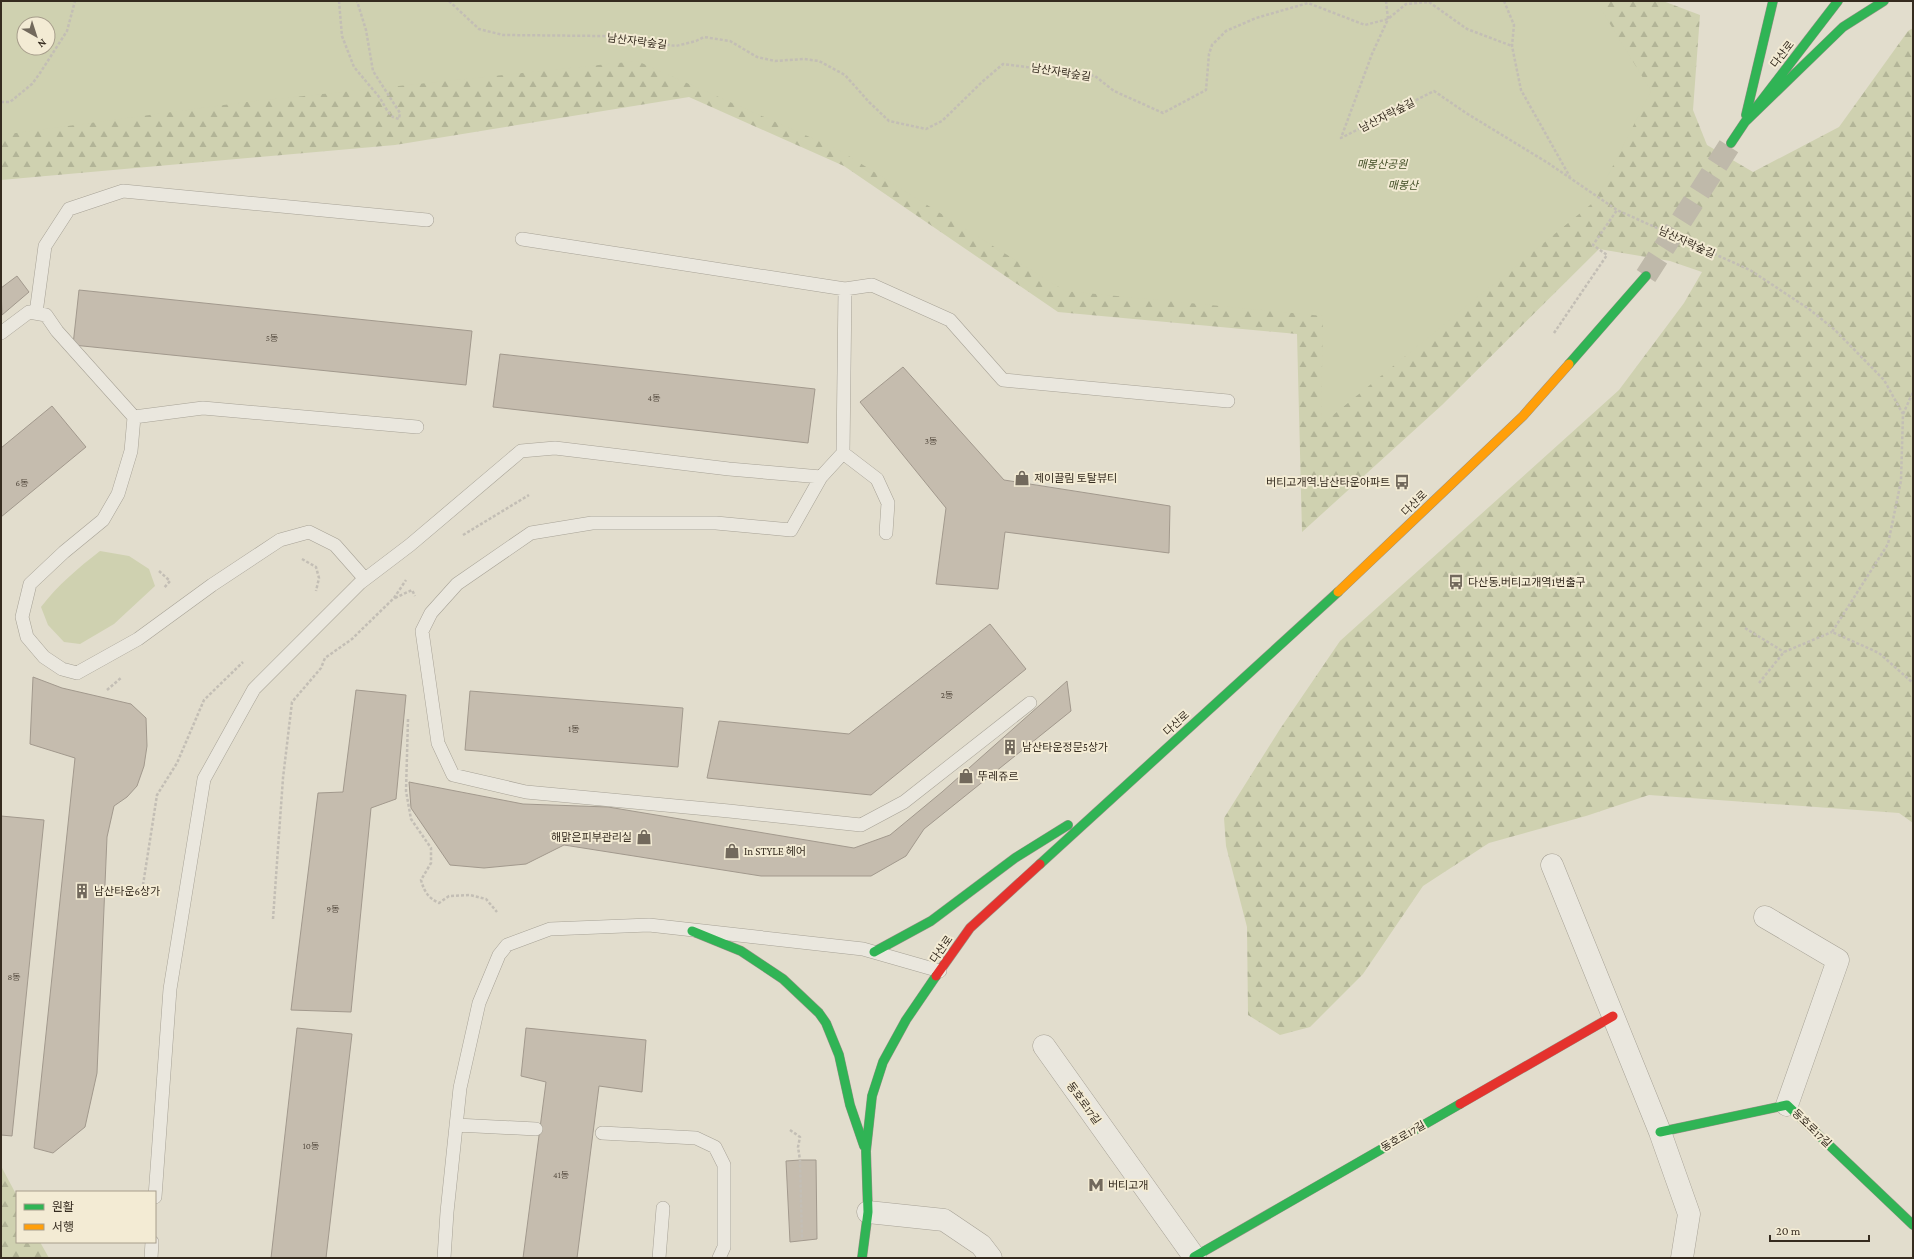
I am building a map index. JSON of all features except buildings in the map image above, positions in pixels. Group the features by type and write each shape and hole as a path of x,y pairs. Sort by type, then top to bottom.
{"main road":[{"name":"다산로","path":"1745,122 1773,1"},
{"name":"다산로","path":"1731,143 1745,122 1838,1"},
{"path":"1745,122 1843,27 1884,1"},
{"name":"다산로","path":"862,1258 868,1212 866,1151 872,1096 883,1062 906,1020 970,928 1358,573 1523,416 1646,276"},
{"path":"874,952 931,921 1015,858 1110,799"},
{"path":"692,930 746,954 783,979 819,1013 826,1023 839,1055 850,1105 866,1151"},
{"name":"동호로17길","path":"1195,1257 1613,1016"},
{"name":"동호로17길","path":"1660,1132 1787,1105 1913,1225"}],"street":[{"path":"1552,865 1660,1132 1689,1214 1682,1258"},
{"path":"1765,917 1838,960 1787,1105"},
{"name":"동호로17길","path":"1044,1046 1195,1257"},
{"path":"868,1212 944,1220 981,1245 992,1258"}],"lane":[{"path":"36,313 45,246 69,209 123,191 427,220"},
{"path":"522,239 845,289 872,285 950,320 1003,380 1228,401"},
{"path":"845,289 843,453 821,477 791,530 716,523 592,522 531,533 456,584 431,612 422,631 438,743 453,775 526,792 729,810 861,825 904,802 1030,703"},
{"path":"1,332 29,312 46,315 57,331 134,417 131,451 118,494 103,520 64,552 30,584 22,617 27,637 44,657 62,669 77,673 138,639 212,584 280,540 309,532 335,545 365,579"},
{"path":"134,417 203,408 417,426"},
{"path":"155,1191 170,989 204,779 254,689 365,579 410,545 521,451 555,448 729,469 821,477"},
{"path":"843,453 877,479 888,503 886,533"},
{"path":"444,1258 447,1212 460,1088 479,1003 499,955 507,945 550,929 649,925 777,938 855,948 940,971"},
{"path":"456,1125 536,1129"},
{"path":"602,1133 696,1138 715,1147 724,1165 724,1246 719,1258"},
{"path":"659,1258 663,1208"},
{"path":"151,1258 152,1243"}],"path":[{"path":"1,102 10,102 32,84 67,31 75,1"},
{"path":"339,1 342,36 354,67 380,98 388,112 393,117 399,119 400,113 373,71 366,30 357,1"},
{"name":"남산자락숲길","path":"449,1 479,30 503,35 604,36 676,46 696,41 704,37 730,41 757,57 775,61 804,59 819,61 845,75 869,102 889,120 926,129 942,121 1003,64 1095,76 1114,92 1163,113 1206,90 1208,54 1212,45 1226,31 1256,18 1308,4 1365,25 1388,19"},
{"path":"1386,1 1388,19"},
{"path":"1504,1 1514,25 1512,46 1521,90 1570,178"},
{"path":"1388,19 1406,4 1429,2 1467,29 1512,46"},
{"name":"남산자락숲길","path":"1388,19 1372,54 1341,138 1434,91 1466,113 1548,163 1617,210 1750,270 1809,309 1835,330 1884,380 1903,414"},
{"path":"1554,333 1607,255 1593,244 1617,210"},
{"path":"1759,683 1784,652 1832,632 1888,544 1901,481 1903,414 1913,392"},
{"path":"461,536 473,527 529,495"},
{"path":"298,557 316,567 319,578 316,592"},
{"path":"159,571 170,581 160,592"},
{"path":"274,919 283,778 292,702 320,668 325,658 352,639 394,598 410,574"},
{"path":"394,598 412,590 415,597"},
{"path":"1745,628 1784,652"},
{"path":"1832,632 1879,653 1913,683"},
{"path":"143,885 157,795 177,763 204,700 246,660"},
{"path":"107,690 123,676"},
{"path":"409,714 406,791 411,818 430,848 431,863 421,880 424,891 432,900 438,903 449,896 470,895 486,899 497,912"},
{"path":"790,1130 800,1137 798,1146 800,1160 802,1240"}],"green space":[{"name":"매봉산","path":"1,1 1663,1 1700,15 1693,110 1707,145 1753,172 1839,127 1908,31 1913,28 1913,823 1899,813 1649,795 1586,816 1489,843 1423,886 1363,974 1310,1027 1280,1035 1248,1015 1247,927 1226,846 1224,818 1280,729 1340,641 1619,390 1684,303 1702,272 1670,261 1599,249 1442,405 1302,532 1297,334 1058,312 844,166 689,97 395,145 1,180"},
{"name":"매봉산공원","path":"1,1 1596,1 1651,91 1595,201 1321,425 1323,316 1065,291 839,150 637,61 246,102 1,135"},
{"path":"100,551 129,556 149,569 155,586 114,624 80,644 64,642 48,625 41,607 54,591"},
{"path":"1,1166 16,1194 16,1243 41,1243 49,1258 1,1258"}],"tunnel":[{"path":"1646,276 1731,143"}],"traffic: fast":[{"path":"1746,115 1773,1"},
{"path":"1731,143 1745,122 1838,1"},
{"path":"1745,122 1843,27 1884,1"},
{"path":"1569,364 1646,276"},
{"path":"1040,864 1338,592"},
{"path":"874,952 931,921 1015,858 1068,825"},
{"path":"692,931 741,951 783,979 819,1013 826,1023 839,1055 850,1105 864,1146"},
{"path":"862,1258 868,1212 866,1151 872,1096 883,1062 906,1020 936,976"},
{"path":"1194,1257 1460,1104"},
{"path":"1660,1132 1787,1105 1913,1225"}],"traffic: slow":[{"path":"1338,592 1523,416 1569,364"}],"traffic: jam":[{"path":"936,976 970,928 1040,864"},
{"path":"1460,1104 1613,1016"}],"place":[{"name":"제이끌림 토탈뷰티","path":"1022,478"},
{"name":"버티고개역.남산타운아파트","path":"1402,482"},
{"name":"다산동.버티고개역1번출구","path":"1456,582"},
{"name":"남산타운정문5상가","path":"1010,747"},
{"name":"뚜레쥬르","path":"966,776"},
{"name":"해맑은피부관리실","path":"644,837"},
{"name":"In STYLE 헤어","path":"732,851"},
{"name":"남산타운6상가","path":"82,891"},
{"name":"버티고개","path":"1096,1185"}]}
